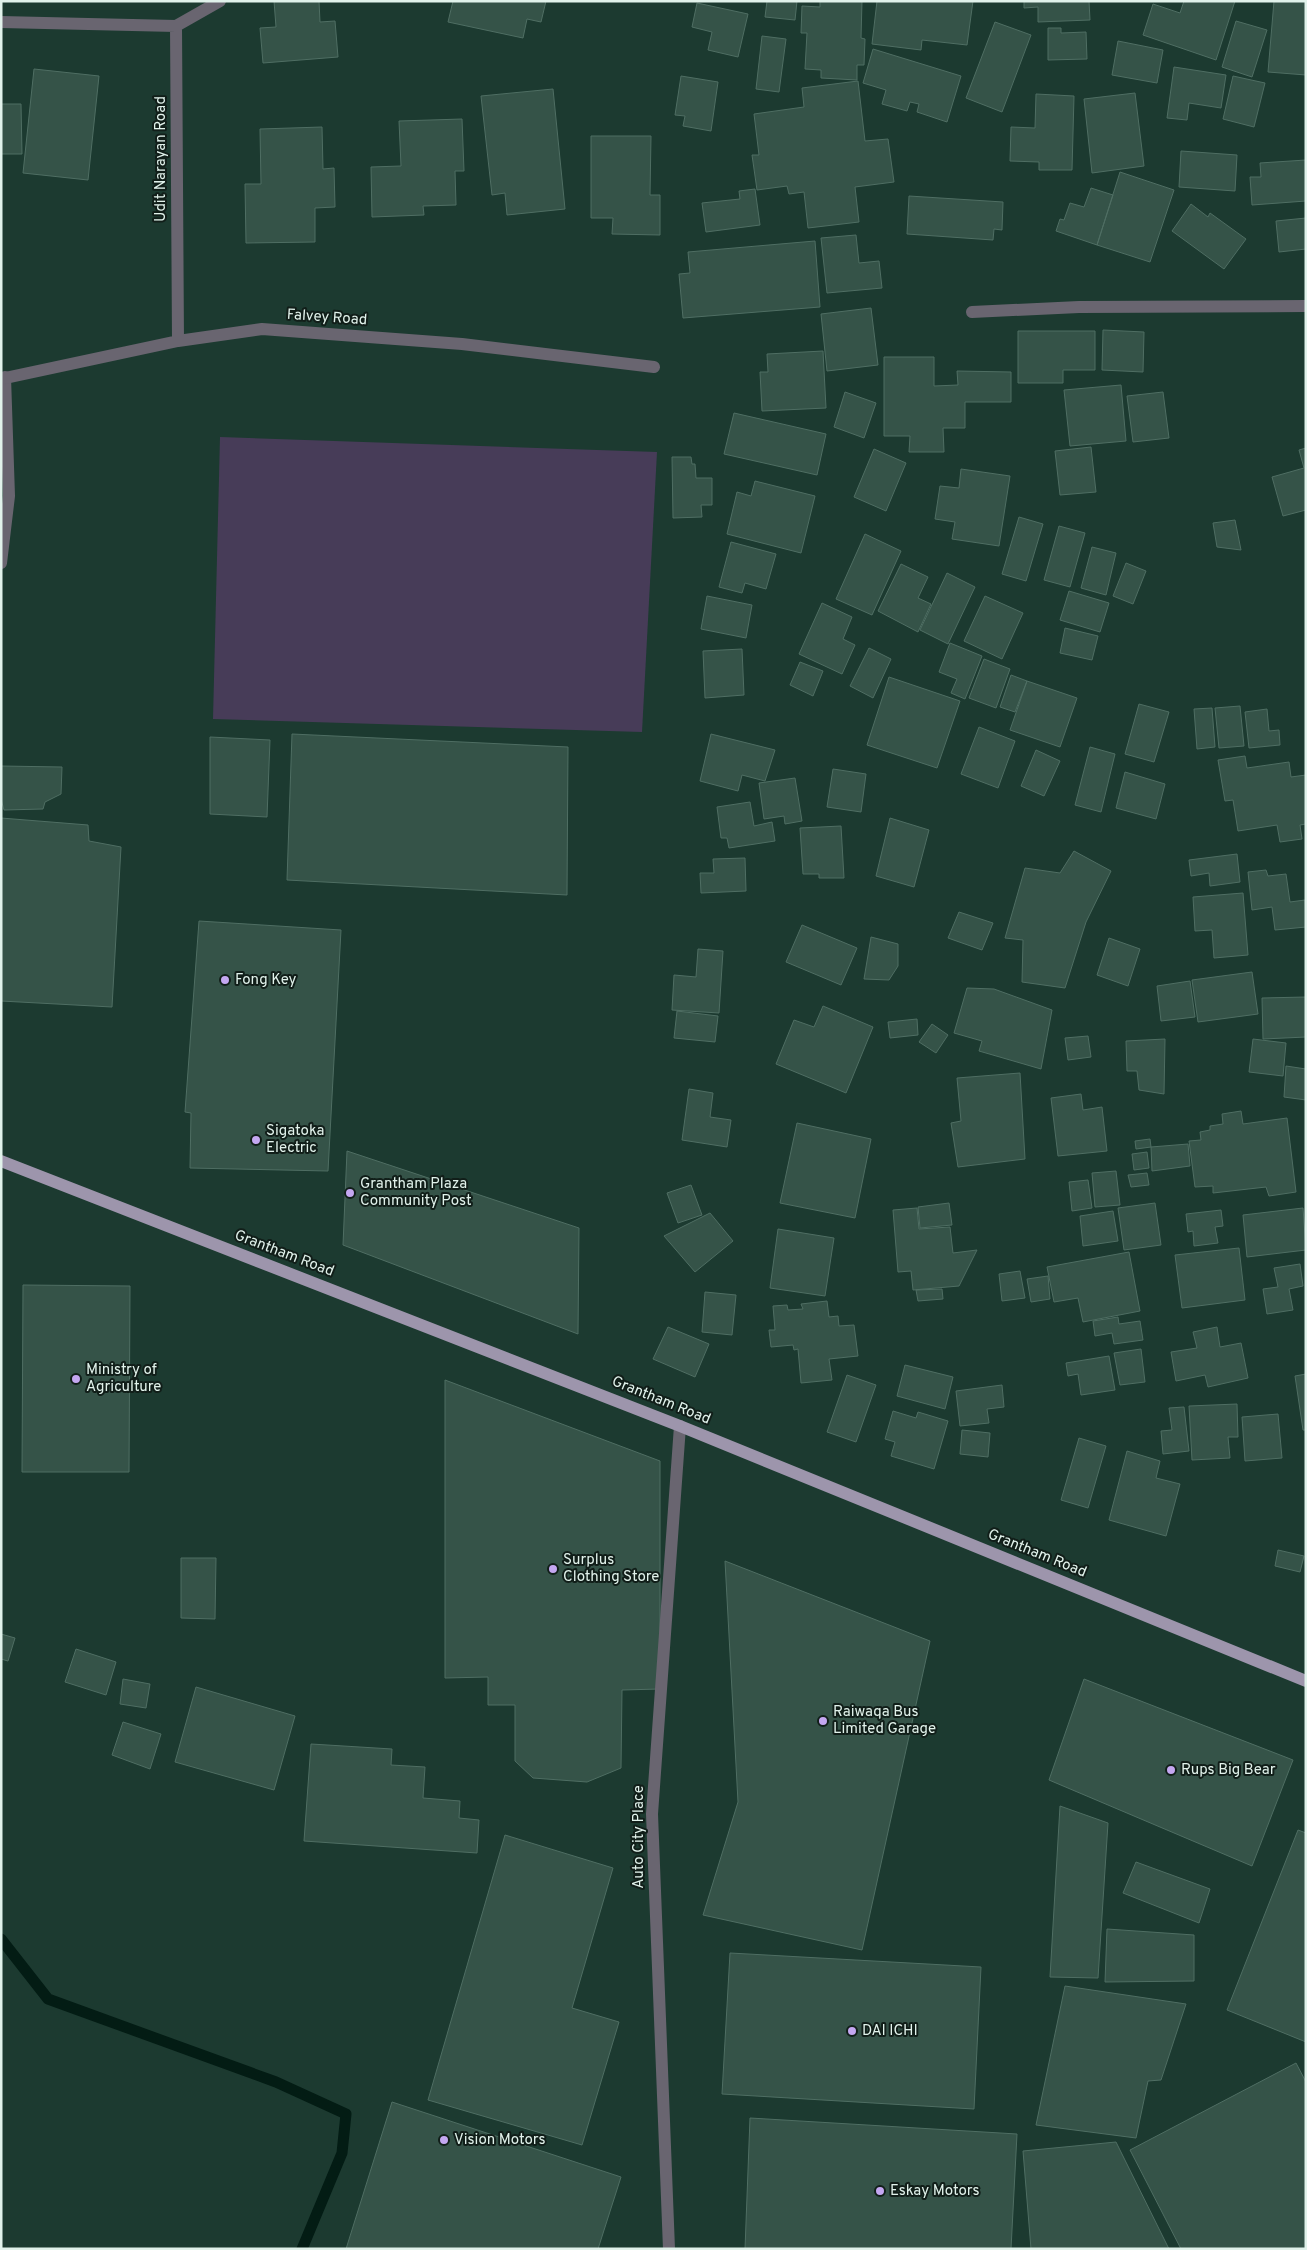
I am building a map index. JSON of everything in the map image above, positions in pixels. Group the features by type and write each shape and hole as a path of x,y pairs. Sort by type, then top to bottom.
{"main road":[{"name":"Grantham Road","path":"1,1161 680,1426 1306,1681"}],"street":[{"path":"1,22 176,26 220,1"},
{"name":"Udit Narayan Road","path":"176,26 178,341"},
{"path":"972,312 1079,307 1306,306"},
{"name":"Falvey Road","path":"3,378 178,341 262,329 462,344 654,366"},
{"path":"1,562 9,496 3,378"},
{"name":"Auto City Place","path":"669,2249 652,1814 680,1426"}],"shaded area":[{"path":"220,437 657,452 642,732 213,719"}],"building":[{"path":"274,1 319,1 320,22 335,21 338,57 263,63 260,28 276,27"},
{"path":"453,1 546,1 541,22 527,19 523,38 448,22"},
{"path":"767,1 797,1 795,20 765,17"},
{"path":"820,1 862,1 861,38 865,39 864,65 857,65 857,80 821,78 821,70 805,69 807,33 801,33 802,6 820,7"},
{"path":"877,1 973,1 967,45 922,40 921,50 872,44"},
{"path":"1024,1 1089,1 1090,20 1038,22 1038,7 1024,8"},
{"path":"1184,1 1235,1 1216,60 1143,35 1153,4 1180,13"},
{"path":"1274,1 1306,1 1306,75 1268,72"},
{"path":"697,3 748,14 738,57 708,50 712,32 692,27"},
{"path":"1236,21 1267,30 1252,77 1222,67"},
{"path":"995,22 1031,35 1002,112 966,98"},
{"path":"1048,28 1061,28 1061,33 1086,32 1087,59 1048,60"},
{"path":"762,36 786,39 779,92 756,89"},
{"path":"1118,41 1163,50 1157,83 1112,75"},
{"path":"873,49 961,76 947,122 917,112 919,104 910,102 907,111 882,104 886,90 863,83"},
{"path":"1174,67 1226,75 1221,108 1189,103 1187,120 1167,118"},
{"path":"34,69 99,76 88,180 23,173"},
{"path":"681,76 718,82 711,131 683,126 685,116 675,115"},
{"path":"1233,76 1265,83 1254,127 1223,119"},
{"path":"858,81 865,141 888,139 894,182 855,187 859,222 808,228 804,192 789,194 787,186 757,190 752,155 759,155 754,114 804,107 802,88"},
{"path":"553,89 565,209 507,215 505,193 492,195 481,96"},
{"path":"1135,93 1144,166 1092,173 1084,99"},
{"path":"1036,94 1074,96 1072,170 1039,170 1039,162 1010,161 1011,127 1035,128"},
{"path":"1,104 21,104 22,154 1,154"},
{"path":"462,119 464,171 455,171 456,205 423,206 424,215 372,217 371,167 401,166 399,121"},
{"path":"322,127 323,169 334,168 335,207 315,208 315,242 246,243 245,184 261,184 260,129"},
{"path":"591,136 651,136 650,195 660,195 660,235 612,234 613,218 591,218"},
{"path":"1181,151 1237,155 1235,191 1179,187"},
{"path":"1306,160 1306,201 1252,205 1250,177 1261,177 1260,163"},
{"path":"1120,172 1174,190 1150,262 1097,245"},
{"path":"1091,188 1113,195 1097,245 1056,231 1060,219 1064,220 1070,203 1084,207"},
{"path":"755,189 760,225 706,232 702,203 740,199 739,191"},
{"path":"909,196 1003,202 1002,230 994,229 993,240 907,234"},
{"path":"1191,204 1208,217 1210,213 1246,239 1224,269 1172,231"},
{"path":"1306,218 1306,249 1279,252 1276,221"},
{"path":"856,235 859,263 879,261 882,288 827,293 821,238"},
{"path":"815,241 820,307 683,318 679,274 690,273 688,252"},
{"path":"871,308 878,365 827,371 821,314"},
{"path":"1103,330 1144,332 1143,372 1102,370"},
{"path":"1018,331 1095,331 1095,370 1063,370 1063,383 1018,383"},
{"path":"823,351 826,408 762,411 760,372 768,372 767,354"},
{"path":"884,357 934,357 934,386 958,385 957,371 1011,372 1011,402 965,402 965,428 943,428 944,452 909,452 910,436 884,436"},
{"path":"1121,385 1126,441 1070,446 1064,390"},
{"path":"845,392 876,403 864,438 834,427"},
{"path":"1163,392 1169,438 1133,442 1127,396"},
{"path":"734,413 826,434 817,475 724,454"},
{"path":"1091,447 1096,492 1060,495 1055,451"},
{"path":"1306,448 1306,510 1283,516 1272,477 1304,468 1299,450"},
{"path":"874,449 906,463 886,511 854,497"},
{"path":"672,457 691,457 692,464 695,464 696,478 712,478 712,505 701,505 702,517 673,518"},
{"path":"961,469 1010,476 999,546 952,539 955,522 935,519 940,486 959,488"},
{"path":"755,481 815,496 801,553 727,534 737,492 751,496"},
{"path":"1019,517 1043,524 1026,581 1002,574"},
{"path":"1235,520 1241,550 1217,547 1213,523"},
{"path":"1059,526 1085,533 1070,587 1044,580"},
{"path":"865,534 901,551 872,615 836,599"},
{"path":"731,542 776,554 766,589 745,583 742,593 719,587"},
{"path":"1092,547 1116,553 1106,595 1081,588"},
{"path":"1126,563 1146,571 1133,604 1113,596"},
{"path":"901,564 928,577 918,598 931,604 918,632 878,611"},
{"path":"947,573 975,587 948,644 920,630"},
{"path":"1069,591 1109,603 1100,632 1060,620"},
{"path":"707,596 752,605 746,638 701,629"},
{"path":"985,596 1023,613 1002,659 964,641"},
{"path":"822,603 852,617 843,639 855,645 842,674 799,654"},
{"path":"1065,628 1098,636 1092,660 1060,653"},
{"path":"950,643 982,656 965,699 951,693 957,679 939,672"},
{"path":"869,648 891,659 873,698 850,686"},
{"path":"742,649 744,695 705,698 703,651"},
{"path":"984,659 1010,669 996,708 969,698"},
{"path":"800,662 823,671 813,696 790,685"},
{"path":"1011,675 1027,681 1015,712 1000,707"},
{"path":"889,677 960,701 937,768 867,745"},
{"path":"1027,681 1077,698 1060,747 1010,730"},
{"path":"1139,704 1169,712 1154,762 1125,754"},
{"path":"1240,706 1244,746 1219,748 1215,708"},
{"path":"1212,708 1215,747 1197,749 1194,709"},
{"path":"1267,709 1269,731 1279,730 1280,745 1249,748 1245,712"},
{"path":"979,727 1015,741 998,788 961,774"},
{"path":"292,734 568,747 567,895 287,880"},
{"path":"711,734 775,750 765,781 742,775 738,791 700,781"},
{"path":"210,737 270,740 267,817 210,814"},
{"path":"1090,747 1115,754 1101,812 1075,805"},
{"path":"1036,750 1060,761 1044,796 1021,786"},
{"path":"1245,756 1247,768 1289,762 1291,777 1306,775 1306,824 1300,825 1302,839 1280,842 1277,825 1238,831 1233,800 1225,801 1218,760"},
{"path":"1,766 62,767 61,794 45,802 43,809 4,810 1,799"},
{"path":"833,769 866,774 861,812 827,807"},
{"path":"1125,772 1165,784 1156,819 1116,808"},
{"path":"795,778 802,821 785,824 784,816 764,819 759,783"},
{"path":"750,802 754,826 772,822 775,841 729,848 727,838 721,838 717,807"},
{"path":"1,818 88,825 89,841 121,847 112,1007 1,1001"},
{"path":"890,818 929,830 914,887 876,876"},
{"path":"841,826 844,878 819,878 819,874 803,874 800,828"},
{"path":"1074,851 1111,871 1086,922 1065,988 1022,982 1023,940 1005,938 1025,868 1060,873"},
{"path":"1237,854 1240,882 1210,886 1209,873 1191,876 1189,860"},
{"path":"745,858 746,891 701,893 700,873 714,873 713,859"},
{"path":"1266,870 1268,876 1286,874 1290,902 1305,900 1306,927 1275,930 1272,907 1252,910 1248,872"},
{"path":"1243,893 1248,955 1214,958 1212,930 1195,931 1193,897"},
{"path":"959,912 993,923 982,950 948,938"},
{"path":"199,921 341,930 328,1171 190,1168 191,1113 185,1112"},
{"path":"802,925 857,948 841,985 786,962"},
{"path":"871,937 898,944 898,966 889,980 864,979"},
{"path":"1109,938 1140,949 1128,986 1097,975"},
{"path":"698,949 723,951 719,1013 672,1010 674,975 696,977"},
{"path":"1252,972 1258,1014 1198,1022 1192,980"},
{"path":"1190,981 1195,1017 1161,1021 1157,986"},
{"path":"967,988 994,989 1052,1010 1041,1069 979,1051 982,1041 954,1033"},
{"path":"1306,997 1306,1037 1263,1039 1262,998"},
{"path":"823,1006 873,1027 846,1093 776,1064 794,1020 814,1027"},
{"path":"677,1011 718,1016 715,1042 674,1038"},
{"path":"917,1019 918,1035 890,1038 888,1022"},
{"path":"932,1024 948,1035 936,1053 919,1042"},
{"path":"1088,1036 1091,1057 1068,1060 1065,1038"},
{"path":"1165,1039 1164,1094 1139,1090 1137,1071 1127,1071 1126,1041"},
{"path":"1253,1039 1286,1043 1283,1076 1249,1072"},
{"path":"1286,1066 1306,1069 1306,1100 1284,1097"},
{"path":"1020,1073 1025,1159 958,1167 951,1123 961,1121 957,1078"},
{"path":"689,1089 713,1093 710,1117 731,1120 727,1147 682,1140"},
{"path":"1081,1094 1083,1110 1102,1107 1107,1151 1058,1156 1051,1098"},
{"path":"1241,1111 1243,1124 1287,1118 1296,1192 1269,1196 1266,1187 1213,1193 1213,1186 1195,1187 1189,1141 1201,1140 1200,1132 1210,1130 1210,1126 1223,1124 1222,1114"},
{"path":"797,1123 871,1139 855,1218 780,1203"},
{"path":"1150,1139 1151,1147 1136,1149 1135,1141"},
{"path":"1188,1144 1190,1166 1152,1171 1151,1147"},
{"path":"347,1151 579,1228 578,1334 343,1245"},
{"path":"1147,1152 1149,1168 1134,1170 1132,1154"},
{"path":"1116,1171 1120,1205 1095,1207 1092,1173"},
{"path":"1147,1173 1149,1185 1131,1187 1128,1175"},
{"path":"1088,1180 1092,1208 1072,1211 1069,1182"},
{"path":"691,1185 702,1215 678,1223 667,1193"},
{"path":"949,1203 952,1225 920,1228 918,1207"},
{"path":"1155,1203 1161,1245 1124,1250 1118,1208"},
{"path":"917,1208 919,1229 950,1227 953,1253 977,1250 959,1286 913,1290 911,1271 898,1272 893,1210"},
{"path":"1303,1208 1306,1250 1247,1257 1243,1215"},
{"path":"1221,1210 1223,1226 1215,1227 1218,1243 1194,1246 1193,1231 1188,1232 1186,1214"},
{"path":"1113,1211 1118,1241 1083,1246 1080,1216"},
{"path":"710,1213 733,1241 695,1272 664,1236"},
{"path":"778,1229 834,1238 825,1296 770,1288"},
{"path":"1239,1248 1245,1300 1182,1308 1175,1255"},
{"path":"1129,1252 1140,1311 1083,1322 1078,1298 1054,1302 1047,1267"},
{"path":"1300,1264 1303,1286 1289,1289 1293,1310 1267,1314 1263,1289 1278,1287 1274,1268"},
{"path":"1020,1271 1025,1298 1002,1301 999,1274"},
{"path":"1048,1276 1050,1299 1031,1302 1027,1279"},
{"name":"Ministry of Agriculture","path":"23,1285 130,1286 129,1472 22,1472"},
{"path":"942,1289 943,1299 918,1301 916,1290"},
{"path":"705,1292 736,1295 732,1335 702,1332"},
{"path":"827,1301 829,1317 838,1316 839,1326 854,1325 858,1356 829,1359 832,1380 801,1383 798,1349 794,1350 793,1345 771,1347 769,1330 775,1330 773,1306 787,1305 788,1310 803,1309 801,1304"},
{"path":"1118,1317 1119,1324 1140,1321 1143,1340 1114,1344 1112,1333 1095,1336 1093,1321"},
{"path":"668,1327 709,1344 695,1377 653,1359"},
{"path":"1217,1327 1220,1347 1241,1343 1248,1378 1208,1387 1205,1375 1176,1381 1171,1352 1197,1348 1193,1332"},
{"path":"1141,1349 1145,1382 1120,1385 1114,1353"},
{"path":"1109,1356 1115,1390 1081,1395 1078,1374 1068,1376 1066,1363"},
{"path":"905,1365 953,1377 945,1409 897,1396"},
{"path":"1306,1374 1306,1430 1303,1430 1295,1376"},
{"path":"847,1375 876,1385 856,1442 827,1432"},
{"name":"Surplus Clothing Store","path":"445,1380 660,1461 660,1689 622,1690 621,1768 587,1782 533,1778 515,1761 515,1705 488,1705 488,1677 445,1678"},
{"path":"1002,1385 1004,1407 987,1409 989,1423 960,1426 956,1391"},
{"path":"1237,1404 1238,1437 1228,1437 1230,1458 1192,1460 1189,1406"},
{"path":"1184,1407 1189,1451 1163,1454 1161,1431 1172,1430 1169,1408"},
{"path":"893,1411 916,1418 918,1412 948,1421 934,1469 891,1456 895,1442 885,1439"},
{"path":"1278,1414 1282,1458 1245,1461 1242,1417"},
{"path":"962,1430 990,1433 988,1457 960,1454"},
{"path":"1079,1438 1106,1446 1088,1508 1061,1500"},
{"path":"1127,1451 1160,1461 1156,1478 1180,1484 1166,1536 1109,1520"},
{"path":"1278,1550 1304,1556 1300,1572 1275,1566"},
{"path":"181,1558 216,1558 215,1619 181,1618"},
{"name":"Raiwaqa Bus Limited Garage","path":"725,1561 930,1641 862,1950 703,1915 738,1802"},
{"path":"1,1634 15,1638 8,1661 1,1659"},
{"path":"76,1649 116,1662 106,1695 65,1682"},
{"path":"123,1679 150,1684 146,1708 120,1704"},
{"name":"Rups Big Bear","path":"1084,1679 1293,1760 1252,1866 1049,1780"},
{"path":"196,1687 295,1716 274,1790 175,1762"},
{"path":"123,1722 161,1734 150,1769 112,1755"},
{"path":"311,1744 392,1749 391,1765 425,1767 423,1798 460,1801 459,1818 479,1820 477,1853 304,1841"},
{"path":"1060,1806 1108,1823 1098,1978 1050,1977"},
{"path":"1298,1830 1306,1833 1306,2042 1227,2010"},
{"path":"505,1835 613,1868 572,2008 619,2022 582,2145 428,2100"},
{"path":"1136,1862 1210,1889 1199,1923 1123,1893"},
{"path":"1107,1929 1194,1935 1194,1981 1105,1982"},
{"name":"DAI ICHI","path":"730,1953 981,1967 974,2109 722,2094"},
{"path":"1065,1986 1186,2004 1161,2080 1148,2081 1136,2138 1036,2125"},
{"path":"1296,2063 1306,2082 1306,2249 1181,2249 1130,2150"},
{"name":"Vision Motors","path":"392,2102 621,2177 598,2249 346,2249"},
{"name":"Eskay Motors","path":"750,2118 1017,2134 1011,2249 745,2249"},
{"path":"1116,2142 1169,2249 1031,2249 1023,2151"}],"waterway":[{"path":"1,1939 48,1999 276,2082 346,2114 342,2153 302,2249"}],"place":[{"name":"Fong Key","path":"225,980"},
{"name":"Sigatoka Electric","path":"256,1140"},
{"name":"Grantham Plaza Community Post","path":"350,1193"},
{"name":"Ministry of Agriculture","path":"76,1379"},
{"name":"Surplus Clothing Store","path":"553,1569"},
{"name":"Raiwaqa Bus Limited Garage","path":"823,1721"},
{"name":"Rups Big Bear","path":"1171,1770"},
{"name":"DAI ICHI","path":"852,2031"},
{"name":"Vision Motors","path":"444,2140"},
{"name":"Eskay Motors","path":"880,2191"}]}
